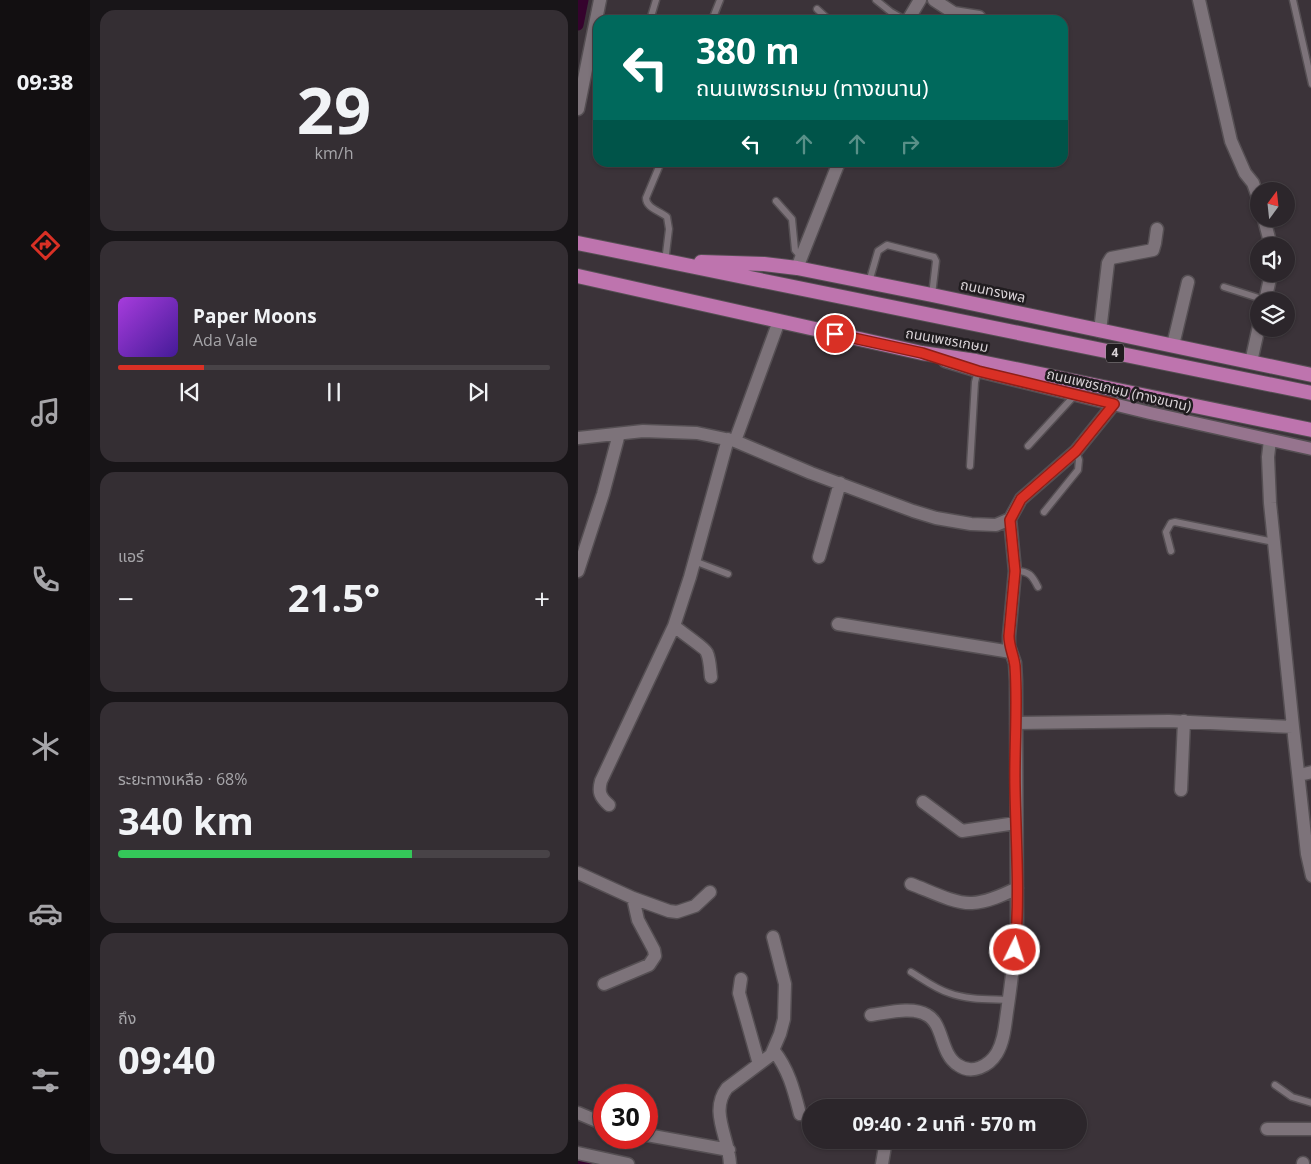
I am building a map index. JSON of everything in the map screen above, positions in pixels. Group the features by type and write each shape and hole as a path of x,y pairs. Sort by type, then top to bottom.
{"highway":[{"name":"ถนนเพชรเกษม","path":"578,243 1312,393"},
{"name":"ถนนทรงพล","path":"665,262 799,263 869,282 1312,375"},
{"name":"ถนนเพชรเกษม","path":"578,276 922,353 976,361 1312,430"}],"main road":[{"name":"ถนนเพชรเกษม (ทางขนาน)","path":"922,353 978,371 1075,395 1312,449"}],"street":[{"path":"597,15 600,0"},
{"path":"910,15 920,0"},
{"path":"934,0 954,12 969,15"},
{"path":"1200,0 1231,141 1245,173 1252,182"},
{"path":"578,110 593,35"},
{"path":"799,263 837,167"},
{"path":"1100,331 1108,263 1111,258 1152,250 1156,243 1157,229"},
{"path":"1173,345 1188,282"},
{"path":"609,804 602,799 599,793 601,781 674,626 731,440 778,321"},
{"path":"1251,362 1257,337"},
{"path":"870,1015 916,1010 926,1014 935,1020 951,1059 960,1067 975,1070 987,1065 997,1053 1003,1040 1017,932 1015,663 1011,652 1009,636 1015,571 1010,520 1021,499 1076,451 1114,404"},
{"path":"578,438 643,431 697,434 731,440 913,511 954,522 996,525 1010,520"},
{"path":"578,572 603,494 619,434"},
{"path":"1270,440 1268,457 1275,542 1293,727 1305,774 1307,854 1312,876"},
{"path":"819,557 840,483"},
{"path":"838,624 1011,652"},
{"path":"674,626 705,649 708,654 711,677"},
{"path":"1016,723 1184,721 1293,727"},
{"path":"1181,790 1184,721"},
{"path":"923,802 962,831 1016,823"},
{"path":"578,873 633,898 669,911 677,912 694,906 710,892"},
{"path":"911,884 943,896 970,903 1001,896 1017,888"},
{"path":"604,984 648,965 655,956 654,950 638,920 633,898"},
{"path":"730,1164 719,1115 719,1104 727,1088 774,1052 784,1019 784,984 773,937"},
{"path":"741,979 739,992 759,1064"},
{"path":"774,1052 783,1063 787,1072 800,1114"},
{"path":"578,1113 593,1119"},
{"path":"1267,1129 1312,1129"},
{"path":"658,1137 728,1150"},
{"path":"882,1164 884,1149"},
{"path":"578,1153 628,1164"}],"lane":[{"path":"652,15 656,0"},
{"path":"714,15 720,0"},
{"path":"876,0 897,15"},
{"path":"1294,0 1312,84"},
{"path":"816,9 823,15"},
{"path":"659,167 646,202 667,217 669,229 665,262"},
{"path":"776,201 792,219 794,250 799,263"},
{"path":"869,282 878,251 887,245 934,257 936,260 932,295"},
{"path":"1224,287 1250,296"},
{"path":"970,466 975,382 978,371"},
{"path":"1028,446 1075,395"},
{"path":"1044,512 1078,470 1079,460 1076,451"},
{"path":"1171,551 1166,532 1167,527 1175,522 1275,542"},
{"path":"694,562 728,574"},
{"path":"1015,571 1024,571 1029,574 1038,587"},
{"path":"911,972 931,985 951,994 982,999 1008,1000"},
{"path":"1274,1085 1292,1097 1312,1103"}],"waterway":[{"path":"578,25 583,0"},
{"path":"578,1162 587,1164"}],"route":[{"path":"835,334 922,353 978,371 1114,404 1076,451 1021,499 1010,520 1015,571 1009,646 1015,663 1016,681 1017,932 1015,950"}]}
